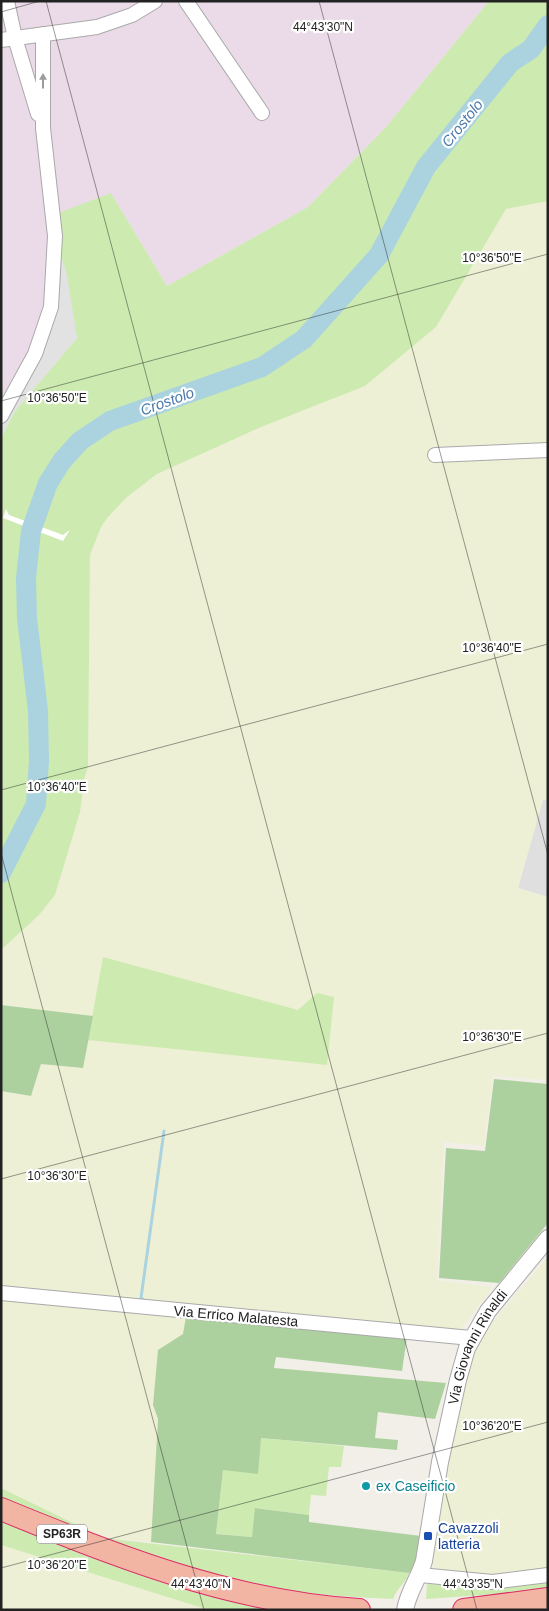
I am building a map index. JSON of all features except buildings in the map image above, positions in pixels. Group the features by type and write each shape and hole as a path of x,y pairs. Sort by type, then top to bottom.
{"highway":[{"name":"SP63R","path":"1,1509 84,1542 206,1584 276,1600 359,1610"},
{"path":"464,1610 548,1599"}],"street":[{"path":"8,39 97,27 132,15 155,1"},
{"path":"186,1 262,113"},
{"path":"4,2 8,39 43,128"},
{"path":"1,416 34,354 51,307 55,229 43,128 43,34"},
{"path":"435,454 548,450"},
{"name":"Via Giovanni Rinaldi","path":"405,1610 416,1577 458,1380 471,1338 488,1311 548,1238"},
{"name":"Via Errico Malatesta","path":"1,1293 471,1338"},
{"path":"416,1577 492,1582 548,1575"},
{"name":"Via Giovanni Rinaldi","path":"398,1610 416,1577"}],"shaded area":[{"path":"1,1 489,1 386,127 308,207 167,286 111,193 51,307 1,416"},
{"path":"55,236 67,275 77,338 15,411 1,438 1,416 51,307"},
{"path":"543,799 548,801 548,897 518,888"}],"green space":[{"path":"489,1 548,1 548,201 506,209 436,327 365,386 261,427 157,474 127,497 108,517 101,527 90,555 88,766 84,780 80,812 55,895 39,915 1,950 1,438 15,411 77,338 55,236 53,215 111,193 167,286 308,207 386,127"},
{"path":"548,135 548,801 543,799 518,888 548,897 548,1080 493,1076 484,1146 444,1142 437,1280 493,1287 460,1330 308,1323 183,1334 159,1405 151,1542 104,1538 1,1488 1,1091 31,1096 41,1064 92,1016 1,1005 1,950 39,915 55,895 80,812 84,780 88,766 90,555 101,527 108,517 127,497 157,474 261,427 364,386 436,327"},
{"path":"103,957 298,1010 317,993 334,997 327,1065 88,1040"},
{"path":"1,1005 93,1016 83,1068 41,1064 31,1096 1,1091"},
{"path":"494,1079 548,1084 548,1223 499,1283 439,1278 446,1148 485,1151"},
{"path":"548,1257 548,1569 506,1576 470,1575 440,1571 428,1563 460,1389 476,1341"},
{"path":"187,1311 407,1337 402,1371 276,1357 274,1368 446,1383 435,1419 378,1412 375,1438 398,1440 397,1450 261,1438 258,1474 223,1470 216,1534 252,1537 255,1508 309,1515 309,1522 421,1536 415,1566 409,1573 151,1542 158,1419 153,1405 158,1350 183,1334"},
{"path":"261,1438 344,1446 341,1467 329,1467 326,1496 311,1495 309,1515 256,1508 252,1537 216,1534 223,1470"},
{"path":"1,1488 104,1538 409,1573 393,1599 302,1592 237,1581 202,1573 100,1538 1,1498"},
{"path":"1,1518 139,1575 199,1594 281,1610 209,1610 1,1545"},
{"path":"1,1545 209,1610 1,1610"},
{"path":"548,1580 548,1587 514,1593 426,1599 427,1584 453,1585"}],"pier":[{"path":"6,509 9,515 63,535 70,530 63,541 3,518"}],"waterway":[{"name":"Crostolo","path":"1,873 36,804 39,761 38,711 27,618 26,578 31,531 48,483 62,461 80,441 110,421 262,367 304,339 379,255 426,167 510,63 531,49 548,25"},
{"path":"145,1301 141,1298 164,1131"}],"place":[{"name":"ex Caseificio","path":"366,1486"},
{"name":"Cavazzoli latteria","path":"428,1536"}]}
